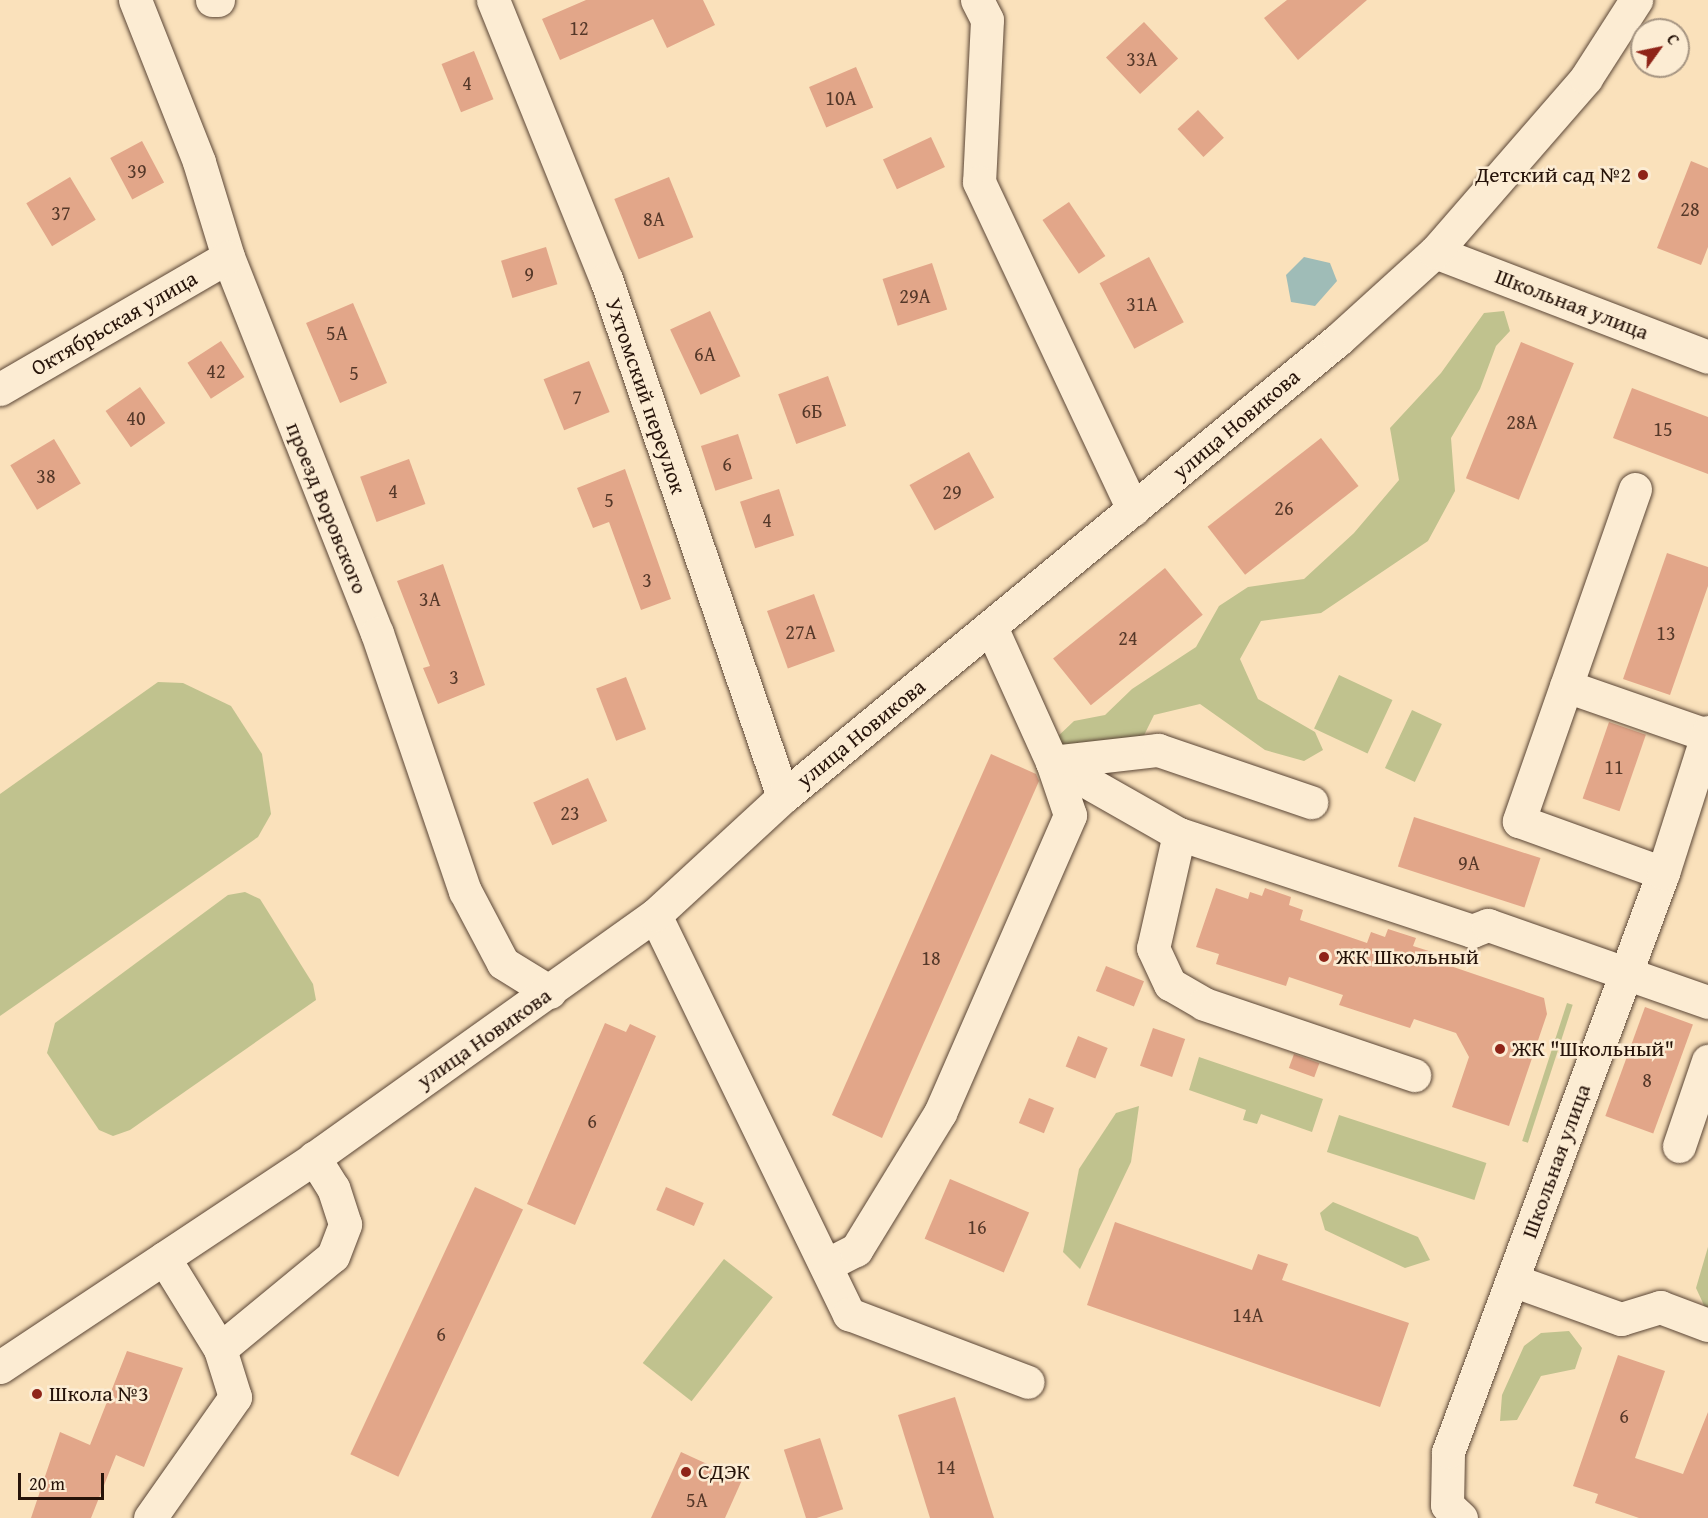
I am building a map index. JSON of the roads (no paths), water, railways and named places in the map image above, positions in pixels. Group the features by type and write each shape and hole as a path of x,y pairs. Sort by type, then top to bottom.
{"street":[{"name":"проезд Воровского","path":"135,0 199,162 228,257 377,633 465,891 504,963 550,992"},
{"path":"212,0 218,0"},
{"name":"Ухтомский переулок","path":"493,0 606,279 783,797"},
{"path":"977,0 987,20 978,182 1133,510"},
{"name":"улица Новикова","path":"0,1367 314,1158 655,915 783,797 1133,510 1435,252 1586,78 1636,0"},
{"name":"Школьная улица","path":"1435,252 1708,357"},
{"name":"Октябрьская улица","path":"0,389 228,257"},
{"path":"1635,489 1519,821 1663,873"},
{"path":"825,1265 856,1250 939,1113 1070,815 1052,762 991,627"},
{"path":"1566,686 1708,734"},
{"name":"Школьная улица","path":"1461,1518 1448,1505 1448,1452 1663,873 1708,734"},
{"path":"1052,762 1158,750 1311,802"},
{"path":"1052,762 1179,834 1472,931 1488,925 1708,1002"},
{"path":"1179,834 1153,948 1170,984 1204,1005 1414,1075"},
{"path":"655,915 849,1314 1028,1382"},
{"path":"1679,1146 1708,1061"},
{"path":"219,1349 333,1256 345,1224 333,1188 314,1158"},
{"path":"150,1518 235,1397 219,1349 164,1258"},
{"path":"1512,1280 1622,1318 1660,1307 1708,1325"}],"water":[{"path":"1304,257 1330,263 1337,281 1315,306 1291,302 1286,275"}],"place":[{"name":"Детский сад №2","path":"1643,175"},
{"name":"ЖК Школьный","path":"1324,957"},
{"name":"ЖК \"Школьный\"","path":"1500,1049"},
{"name":"Школа №3","path":"37,1394"},
{"name":"СДЭК","path":"686,1472"}]}
